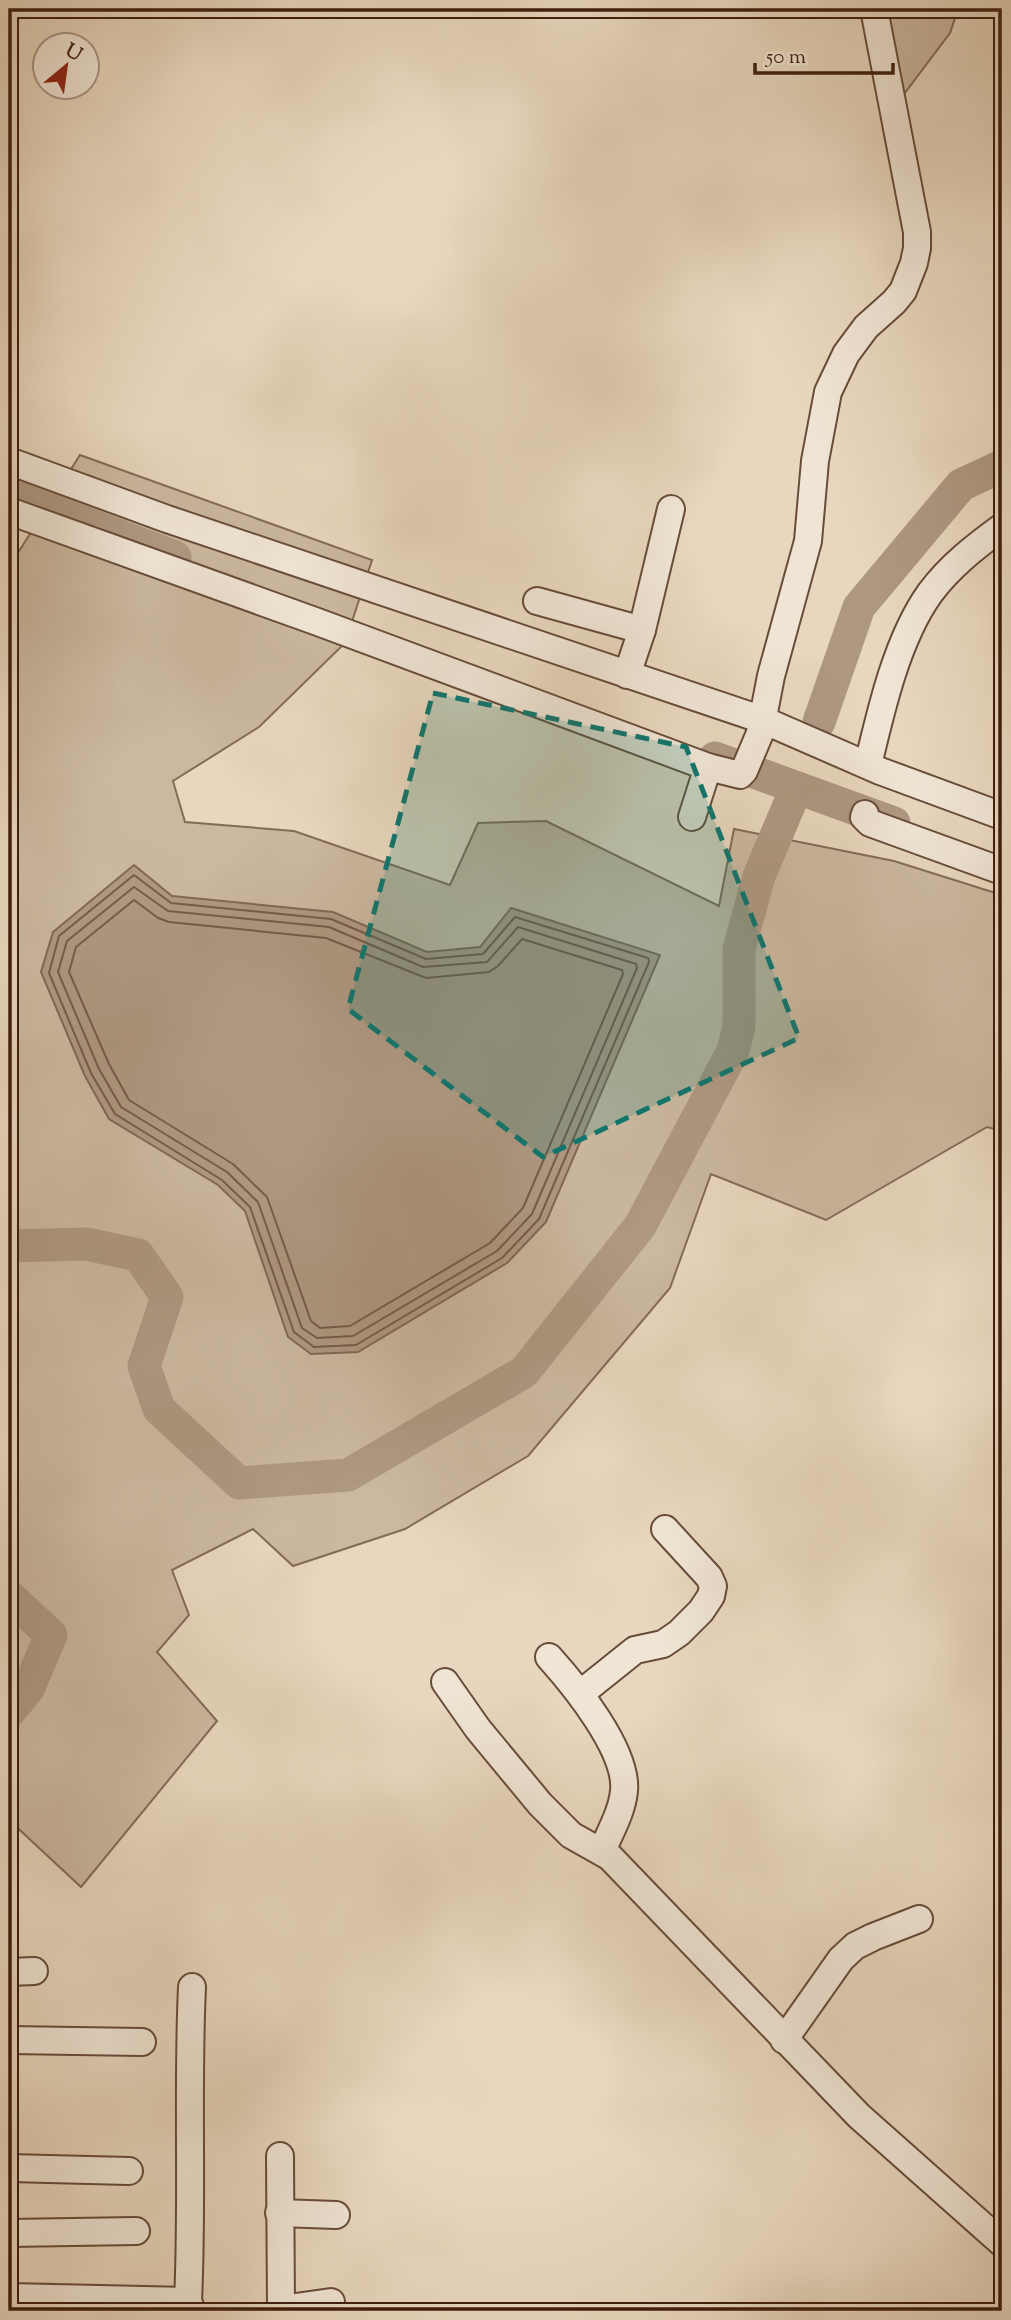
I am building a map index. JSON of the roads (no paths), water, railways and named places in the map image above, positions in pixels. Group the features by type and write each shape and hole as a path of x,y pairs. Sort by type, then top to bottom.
{"street":[{"path":"9,511 708,767 740,775 767,726 771,676 808,541 815,461 828,392 846,354 866,327 903,291 917,248 917,232 874,9"},
{"path":"9,461 180,523 627,675 1002,816"},
{"path":"627,675 642,630 671,509"},
{"path":"860,762 904,641 930,593 966,553 1002,527"},
{"path":"537,601 642,630"},
{"path":"692,817 708,767"},
{"path":"865,814 864,817 874,824 1002,871"},
{"path":"580,1694 635,1650 655,1647 671,1640 701,1611 711,1596 713,1586 709,1577 665,1529"},
{"path":"549,1657 580,1694 616,1752 624,1780 619,1813 601,1851"},
{"path":"445,1682 466,1713 540,1804 570,1835 610,1857 859,2116 1002,2243"},
{"path":"784,2040 841,1959 855,1946 919,1919"},
{"path":"9,2297 190,2306 189,2042 192,1987"},
{"path":"9,2040 142,2042"},
{"path":"280,2156 280,2310 331,2302"},
{"path":"9,2168 129,2171"},
{"path":"279,2213 336,2215"},
{"path":"9,2233 136,2231"}],"water":[{"path":"134,865 172,896 333,912 427,952 480,947 511,908 660,955 546,1222 507,1263 358,1352 311,1354 288,1337 245,1211 218,1185 109,1119 85,1076 41,972 53,932"}],"waterway":[{"path":"819,722 859,607 961,485 1002,466"},
{"path":"9,494 175,557"},
{"path":"715,758 894,823"},
{"path":"9,1246 86,1244 138,1255 167,1297 144,1366 159,1409 239,1483 348,1475 524,1372 640,1226 733,1051 739,1027 739,949 759,876 790,803"},
{"path":"9,1596 51,1635 28,1689 9,1712"}]}
